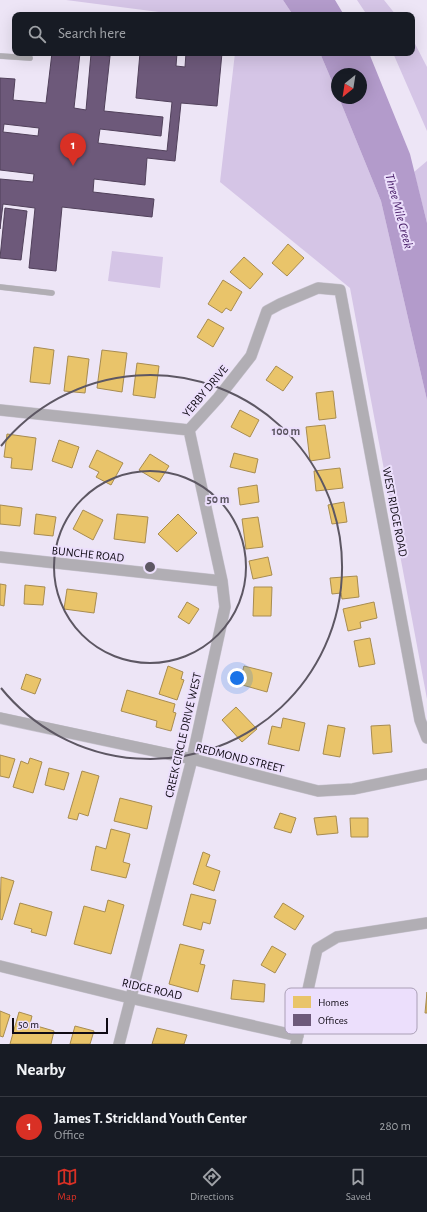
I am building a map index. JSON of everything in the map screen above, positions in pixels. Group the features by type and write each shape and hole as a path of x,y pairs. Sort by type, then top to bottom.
{"street":[{"name":"YERBY DRIVE","path":"0,410 189,430 218,398 250,356 267,311 318,288 340,290"},
{"name":"WEST RIDGE ROAD","path":"340,290 420,720 427,738"},
{"name":"CREEK CIRCLE DRIVE WEST","path":"119,1044 192,759 225,607 222,581 189,430"},
{"name":"BUNCHE ROAD","path":"0,557 222,581"},
{"name":"REDMOND STREET","path":"0,718 192,759 318,791 353,789 427,774"},
{"path":"308,988 317,949 337,937 427,923"},
{"name":"RIDGE ROAD","path":"0,966 297,1040"}],"lane":[{"path":"0,56 30,58"},
{"path":"0,288 52,293"}],"shaded area":[{"path":"66,0 283,0 291,12 159,12"},
{"path":"357,0 384,0 394,12 365,12"},
{"path":"415,44 427,67 427,131 394,56 415,56"},
{"path":"235,56 321,56 331,79 331,104 341,104 381,201 427,400 427,699 350,288 220,182"},
{"path":"427,161 427,223 414,172"},
{"path":"112,251 163,257 160,288 108,281"}],"water":[{"path":"283,0 335,0 342,12 291,12"},
{"name":"Three Mile Creek","path":"321,56 370,56 410,154 427,223 427,400 381,201 341,104 367,104 367,68 331,68 331,79"}],"building: Homes":[{"path":"288,244 304,258 287,276 272,263"},
{"path":"244,257 263,274 250,289 230,272"},
{"path":"223,280 242,292 231,311 226,308 222,313 208,304"},
{"path":"208,319 224,328 213,347 197,337"},
{"path":"34,347 54,350 50,384 30,382"},
{"path":"102,350 127,353 122,392 97,388"},
{"path":"68,356 89,359 85,393 64,391"},
{"path":"137,363 159,366 155,398 133,395"},
{"path":"276,366 293,377 283,391 266,380"},
{"path":"333,391 336,418 319,420 316,393"},
{"path":"240,410 259,420 250,437 231,427"},
{"path":"325,425 330,458 310,461 306,427"},
{"path":"7,434 36,438 32,470 11,468 12,458 4,457"},
{"path":"59,440 79,447 72,468 52,461"},
{"path":"97,450 123,463 111,485 96,477 99,472 89,467"},
{"path":"234,453 258,459 255,473 230,467"},
{"path":"150,454 169,466 159,482 139,470"},
{"path":"340,468 343,488 316,491 314,471"},
{"path":"257,485 259,502 240,505 238,488"},
{"path":"344,502 347,522 332,524 328,505"},
{"path":"0,505 22,508 20,526 0,524"},
{"path":"83,510 103,520 93,540 73,529"},
{"path":"36,514 56,517 53,536 34,534"},
{"path":"117,514 148,517 145,543 114,539"},
{"path":"178,514 197,533 177,552 158,534"},
{"path":"258,517 263,547 246,549 242,519"},
{"path":"268,557 272,575 253,579 249,561"},
{"path":"357,576 359,597 342,599 341,593 332,594 330,578"},
{"path":"0,584 6,585 4,606 0,605"},
{"path":"25,585 45,587 43,605 24,604"},
{"path":"254,587 272,587 271,616 253,616"},
{"path":"67,589 97,593 94,613 64,609"},
{"path":"187,602 199,609 189,624 178,617"},
{"path":"374,602 377,618 360,622 361,628 348,631 343,609"},
{"path":"370,638 375,664 359,667 354,641"},
{"path":"168,666 183,672 181,679 184,680 177,700 159,694"},
{"path":"244,666 272,673 267,692 239,684"},
{"path":"26,674 41,679 35,694 21,689"},
{"path":"127,690 175,704 173,712 176,713 171,731 156,727 157,721 121,711"},
{"path":"236,707 257,729 242,742 222,720"},
{"path":"283,718 305,723 299,751 268,744 272,726 281,728"},
{"path":"328,725 345,728 340,757 323,754"},
{"path":"390,725 392,752 373,754 371,726"},
{"path":"0,755 15,759 9,778 0,776"},
{"path":"30,758 42,762 33,793 13,787 21,761 28,764"},
{"path":"49,768 69,773 64,790 45,785"},
{"path":"82,771 99,776 88,816 79,813 77,820 68,818"},
{"path":"120,798 152,806 147,829 114,821"},
{"path":"280,813 296,818 291,833 274,828"},
{"path":"336,816 338,833 317,835 314,818"},
{"path":"350,818 368,818 368,837 351,837"},
{"path":"111,829 130,834 123,862 130,864 126,878 91,870 96,846 106,849"},
{"path":"203,852 210,855 206,866 220,871 214,891 193,884"},
{"path":"1,877 14,881 2,920 0,919"},
{"path":"191,894 216,900 210,924 203,922 201,930 183,925"},
{"path":"108,900 124,905 111,954 74,944 84,906 105,912"},
{"path":"20,903 52,912 46,936 31,932 32,929 14,924"},
{"path":"283,903 304,916 295,930 274,917"},
{"path":"180,944 204,950 200,964 205,965 198,992 169,984"},
{"path":"272,946 286,954 275,973 261,965"},
{"path":"233,980 265,984 264,1002 231,999"},
{"path":"427,992 427,1013 425,1013"},
{"path":"0,1011 10,1015 3,1037 0,1036"},
{"path":"19,1012 32,1016 30,1024 54,1031 51,1044 10,1044"},
{"path":"75,1026 94,1031 90,1044 70,1044"},
{"path":"157,1028 187,1035 184,1044 152,1044"}],"building: Offices":[{"path":"52,56 80,56 74,108 86,110 91,56 110,56 104,111 163,117 161,136 100,129 98,143 167,151 172,102 136,98 140,56 177,56 176,66 185,67 186,56 222,56 217,106 181,103 175,161 147,158 145,185 94,179 93,192 154,199 152,217 62,207 56,271 29,268 35,208 3,204 0,229 0,179 33,182 34,174 0,170 0,78 15,79 13,100 46,103","holes":["4,124 39,128 38,136 3,132"]},
{"path":"5,208 27,211 21,260 0,258"}],"place":[{"name":"James T. Strickland Youth Center","path":"73,166"}]}
